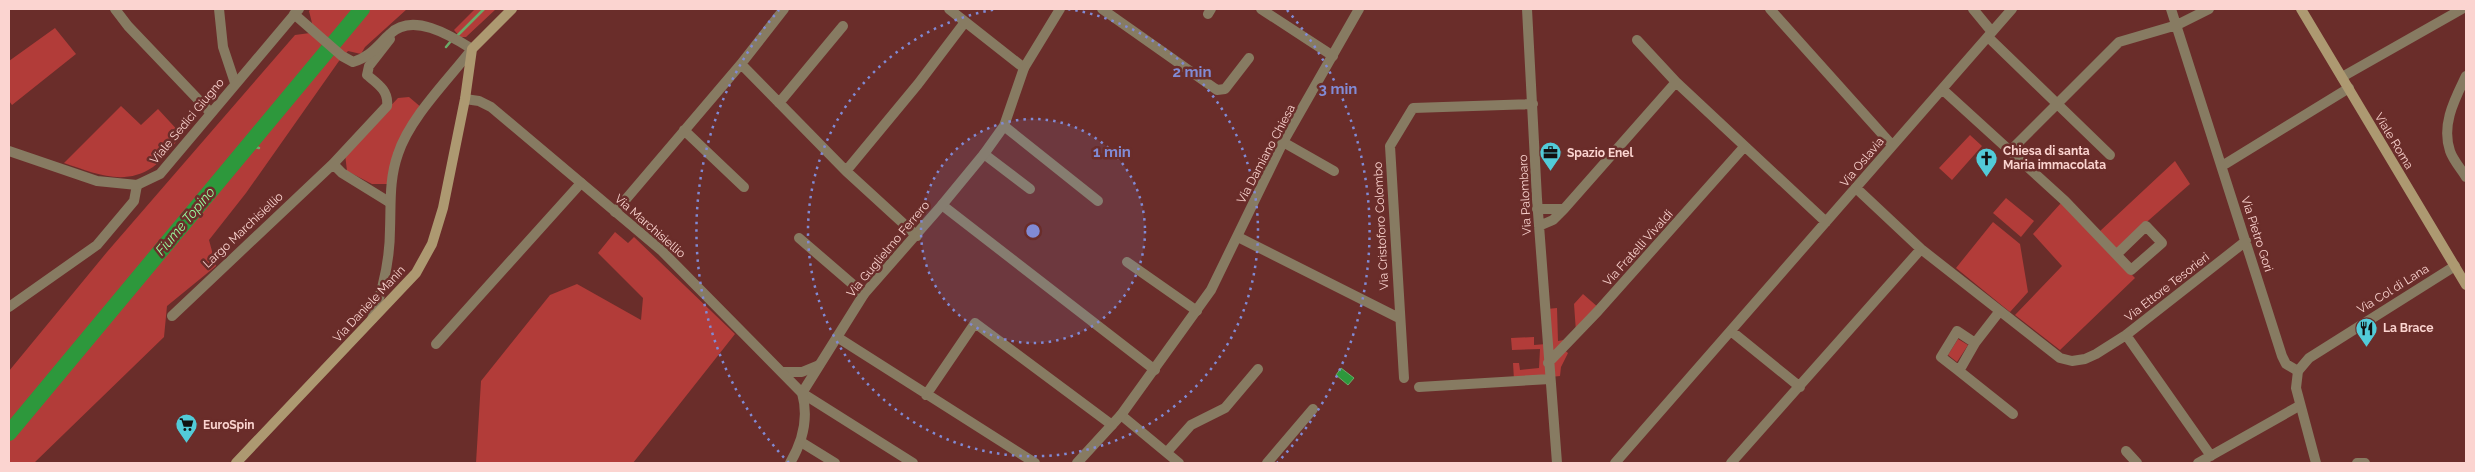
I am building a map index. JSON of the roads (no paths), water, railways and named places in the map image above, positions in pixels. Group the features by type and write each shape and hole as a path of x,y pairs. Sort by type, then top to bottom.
{"main road":[{"path":"465,99 472,49 512,9"},
{"name":"Viale Roma","path":"2301,9 2466,285"},
{"name":"Via Daniele Manin","path":"236,463 416,273 432,244 443,208 465,99"}],"street":[{"path":"115,9 128,26 210,112"},
{"path":"218,9 222,47 235,83"},
{"path":"615,212 784,9"},
{"path":"949,9 1024,68"},
{"name":"Via Guglielmo Ferrero","path":"802,393 864,294 917,236 984,154 1004,126 1024,68 1060,9"},
{"path":"1102,9 1217,90 1225,89 1249,58"},
{"path":"1261,9 1333,56"},
{"name":"Via Damiano Chiesa","path":"1077,463 1121,415 1197,311 1238,237 1283,142 1359,9"},
{"name":"Via Palombaro","path":"1528,9 1539,226 1557,463"},
{"path":"1770,9 1892,145"},
{"path":"1973,9 1990,34 2057,105 2110,155"},
{"name":"Via Oslavia","path":"1615,463 2012,9"},
{"name":"Via Pietro Gori","path":"2171,9 2282,356 2286,364 2298,372"},
{"path":"2010,151 2119,42 2176,25 2209,9"},
{"path":"2342,77 2462,9"},
{"path":"297,11 308,28 342,56 353,62 370,54 399,26 408,25 432,28 449,34 472,49 429,102 398,153 392,182 387,263 381,295 371,322"},
{"name":"Viale Sedici Giugno","path":"9,151 97,182 137,185 160,174 210,112 297,11"},
{"path":"846,171 918,84 965,22"},
{"name":"Largo Marchisiellio","path":"172,316 333,164 387,106 388,98 368,75 369,66 399,26"},
{"path":"779,103 843,26"},
{"path":"1637,40 1676,82 1744,148 1826,222"},
{"path":"740,64 846,171 917,236"},
{"path":"2466,76 2452,105 2447,126 2450,150 2466,177"},
{"path":"1539,226 1553,220 1564,209 1676,82"},
{"path":"2222,166 2349,88"},
{"path":"1942,89 2065,202 2131,270 2162,243 2146,226 2117,254"},
{"name":"Via Marchisiellio","path":"465,99 491,107 662,251 802,393 913,463"},
{"name":"Via Cristoforo Colombo","path":"1404,378 1398,318 1390,146 1413,108 1533,104"},
{"path":"1004,126 1098,200"},
{"path":"684,130 744,187"},
{"path":"1283,142 1334,171"},
{"name":"Via Fratelli Vivaldi","path":"1548,363 1598,311 1744,148"},
{"path":"984,154 1030,189"},
{"path":"333,164 350,178 390,202"},
{"path":"436,344 581,183"},
{"path":"9,307 97,245 134,201 137,185"},
{"path":"1856,188 1921,249 2060,358 2072,360 2085,359 2126,335"},
{"path":"942,205 1155,370"},
{"path":"1538,209 1564,209"},
{"path":"1238,237 1398,318"},
{"path":"799,238 864,294"},
{"name":"Via Ettore Tesorieri","path":"2211,456 2126,335 2246,241"},
{"path":"1731,463 1921,249"},
{"path":"1127,262 1197,311"},
{"name":"Via Col di Lana","path":"2298,372 2309,358 2330,343 2454,266"},
{"path":"1959,370 1975,343 1999,312"},
{"path":"926,395 975,323 1112,425"},
{"path":"1731,331 1800,387"},
{"path":"1975,343 1957,331 1941,357 2013,414"},
{"path":"837,337 1034,463"},
{"path":"782,372 802,372 818,365"},
{"path":"1167,452 1191,425 1225,408 1258,369"},
{"path":"2298,372 2296,388 2316,463"},
{"path":"1420,387 1550,379"},
{"path":"790,463 801,442 805,412 802,393"},
{"path":"2198,463 2300,406"},
{"path":"1266,463 1313,409"},
{"path":"1121,415 1179,463"},
{"path":"801,442 835,463"},
{"path":"2126,451 2137,463"},
{"path":"2357,463 2365,463"}],"waterway":[{"name":"Fiume Topino","path":"9,433 362,9"},
{"path":"458,35 484,9"},
{"path":"446,47 451,41"},
{"path":"248,145 259,148"}],"place":[{"name":"Spazio Enel","path":"1551,172"},
{"name":"Chiesa di santa Maria immacolata","path":"1987,177"},
{"name":"La Brace","path":"2367,347"},
{"name":"EuroSpin","path":"187,444"}]}
